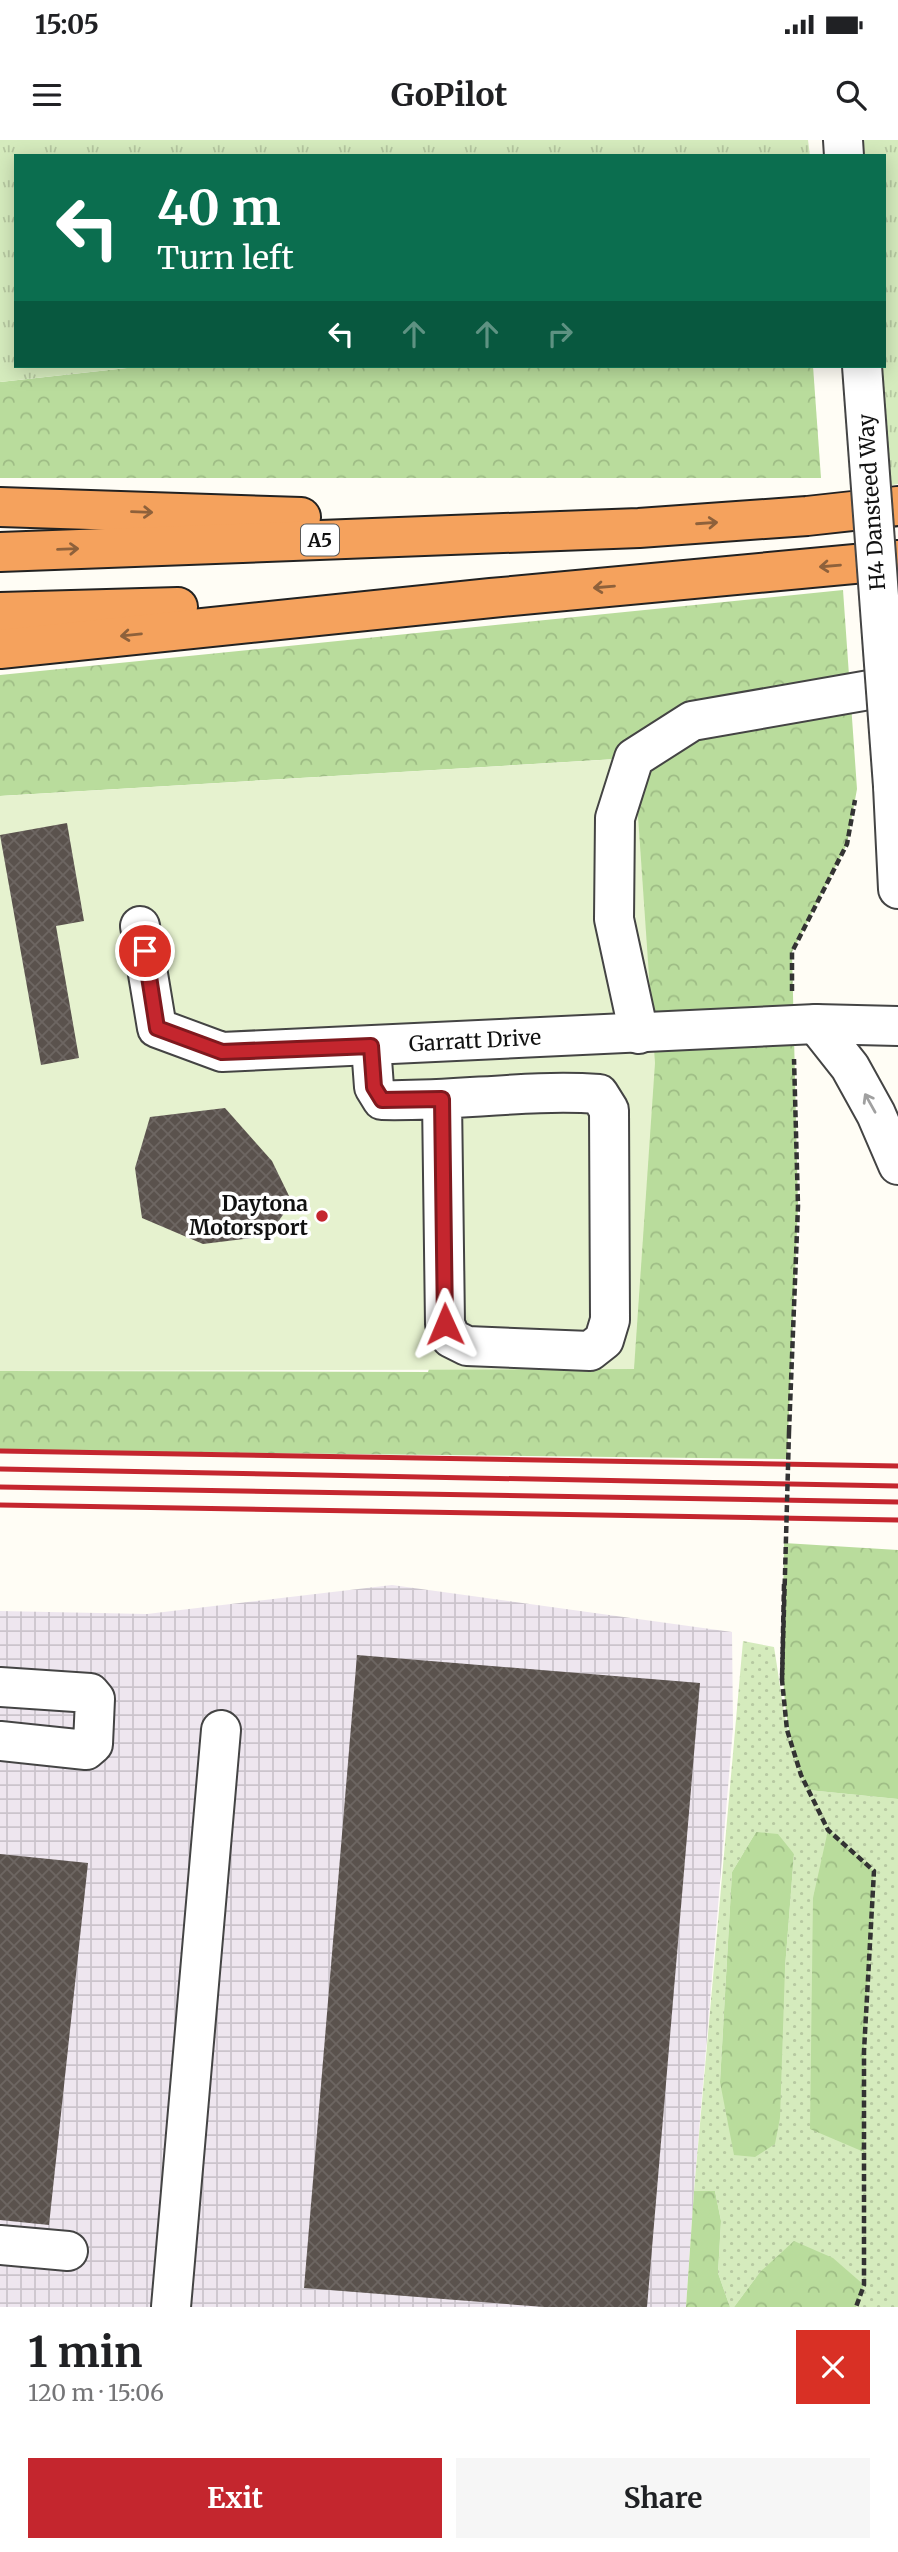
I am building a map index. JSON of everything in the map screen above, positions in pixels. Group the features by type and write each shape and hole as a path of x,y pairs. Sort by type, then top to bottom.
{"highway":[{"name":"A5","path":"0,552 639,528 807,516 898,506"},
{"path":"0,508 639,528"},
{"path":"0,649 491,598 898,560"},
{"path":"0,612 491,598"}],"street":[{"name":"H4 Dansteed Way","path":"862,368 875,787 898,889"},
{"path":"639,1034 614,919 615,818 634,758 692,721 898,685"},
{"name":"Garratt Drive","path":"141,926 157,1028 222,1052 804,1024 898,1026"},
{"path":"804,1024 850,1067 876,1114 898,1165"},
{"path":"371,1046 374,1087 382,1100 598,1094 608,1110 610,1320 604,1340 590,1350 467,1346 451,1338 445,1324 442,1099"},
{"path":"0,1687 90,1693 96,1699 93,1744 86,1750 0,1741"},
{"path":"171,2307 221,1730"},
{"path":"0,2245 68,2251"}],"path":[{"path":"782,1680 804,1024 792,952 875,787"},
{"path":"784,1584 782,1680 787,1730 801,1775 828,1830 874,1871 864,2051 864,2285 856,2307"}],"shaded area":[{"path":"392,1585 732,1632 733,1728 686,2307 0,2307 0,1611 147,1614"}],"green space":[{"path":"0,140 808,140 810,154 14,154 14,368 127,368 0,382"},
{"path":"843,140 898,140 898,484 876,488 863,368 886,368 886,154 844,154"},
{"path":"127,368 813,368 821,478 0,478 0,382"},
{"path":"843,590 857,789 847,844 792,952 798,1206 787,1459 0,1450 0,1371 428,1372 633,758 0,796 0,675"},
{"name":"Daytona Motorsport","path":"634,758 655,1063 634,1369 0,1371 0,796"},
{"path":"784,1543 898,1550 898,1799 808,1790 789,1733 785,1702 782,1637"},
{"path":"743,1641 774,1647 790,1738 808,1790 898,1799 898,2307 856,2307 864,2284 760,2272 734,2307 730,2307 718,2273 721,2221 715,2191 694,2191","holes":["828,1831 874,1871 864,2051 864,2151","756,1832 794,1854 785,1968 720,2082 732,1872"]},
{"path":"828,1830 874,1871 864,2051 864,2152 810,2129 813,1898"},
{"path":"756,1832 778,1834 794,1854 785,1968 780,2118 775,2144 755,2157 734,2155 720,2082 732,1872"},
{"path":"694,2191 715,2191 721,2221 718,2273 730,2307 686,2307"},
{"path":"794,2241 833,2258 864,2285 856,2307 734,2307 760,2272"}],"building":[{"path":"67,823 84,921 56,926 79,1058 41,1065 0,835"},
{"path":"225,1108 272,1161 292,1202 268,1236 203,1244 142,1218 135,1168 150,1117"},
{"path":"357,1655 700,1683 647,2307 544,2307 304,2288"},
{"path":"0,1854 88,1863 49,2225 0,2220"}],"railway":[{"path":"0,1451 898,1466"},
{"path":"0,1469 898,1486"},
{"path":"0,1487 898,1502"},
{"path":"0,1505 898,1520"}],"place":[{"name":"Daytona Motorsport","path":"322,1216"}],"route":[{"path":"145,951 157,1028 222,1052 371,1046 374,1087 382,1100 442,1099 445,1324"}]}
